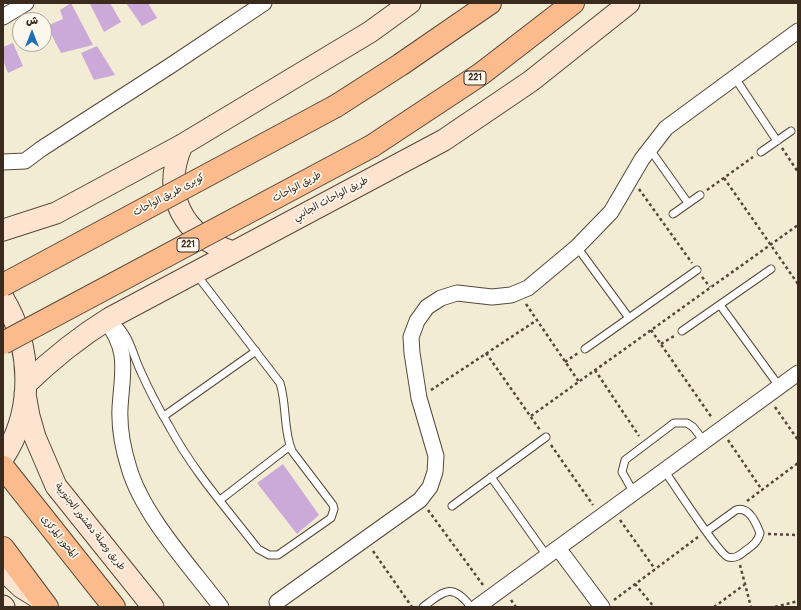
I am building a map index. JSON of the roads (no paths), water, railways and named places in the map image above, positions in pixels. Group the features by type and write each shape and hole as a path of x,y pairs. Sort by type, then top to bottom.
{"highway":[{"name":"كوبرى طريق الواحات","path":"3,285 336,106 400,65 490,3"},
{"name":"طريق الواحات","path":"3,343 372,146 481,74 573,3"},
{"name":"المحور المركزى","path":"3,467 114,607"},
{"path":"3,548 44,603"}],"street":[{"path":"3,17 26,3"},
{"path":"3,162 25,161 264,3"},
{"path":"3,230 56,213 182,145 370,32 410,3"},
{"name":"طريق الواحات الجانبي","path":"26,389 47,363 71,344 108,319 444,140 531,81 629,3"},
{"path":"276,602 420,500 430,487 436,472 436,456 419,398 411,336 417,321 427,307 441,298 457,293 492,297 511,295 528,288 577,247 610,212 649,148 666,128 798,31"},
{"path":"182,145 174,171 176,198 180,211 187,223 207,242 233,252"},
{"path":"3,298 17,326 23,345 26,389 22,414 15,434 3,458"},
{"path":"108,319 122,354 124,372 120,409 121,429 124,449 134,484 158,524 221,607"},
{"path":"477,607 798,373"},
{"name":"طريق وصلة دهشور الجنوبية","path":"26,389 35,438 56,486 154,607"},
{"path":"553,552 606,605"},
{"path":"3,570 21,588 44,603"}],"lane":[{"path":"735,78 777,141"},
{"path":"760,152 791,131"},
{"path":"649,148 688,203"},
{"path":"673,214 700,195"},
{"path":"577,247 629,318"},
{"path":"682,331 771,269"},
{"path":"585,349 697,270"},
{"path":"108,319 125,332 130,341 141,372 191,463 258,549 269,555 283,552 331,518 334,509 331,501 290,446 280,383 195,272"},
{"path":"720,305 780,386"},
{"path":"164,416 256,351"},
{"path":"634,493 624,478 622,466 625,460 674,423 687,424 693,427 704,441"},
{"path":"452,506 546,438"},
{"path":"220,500 290,446"},
{"path":"664,470 723,554 727,557 738,556 756,542 760,533 746,510 741,508 707,531"},
{"path":"491,477 553,552"},
{"path":"423,607 443,591 451,591 463,595 472,607"}]}
